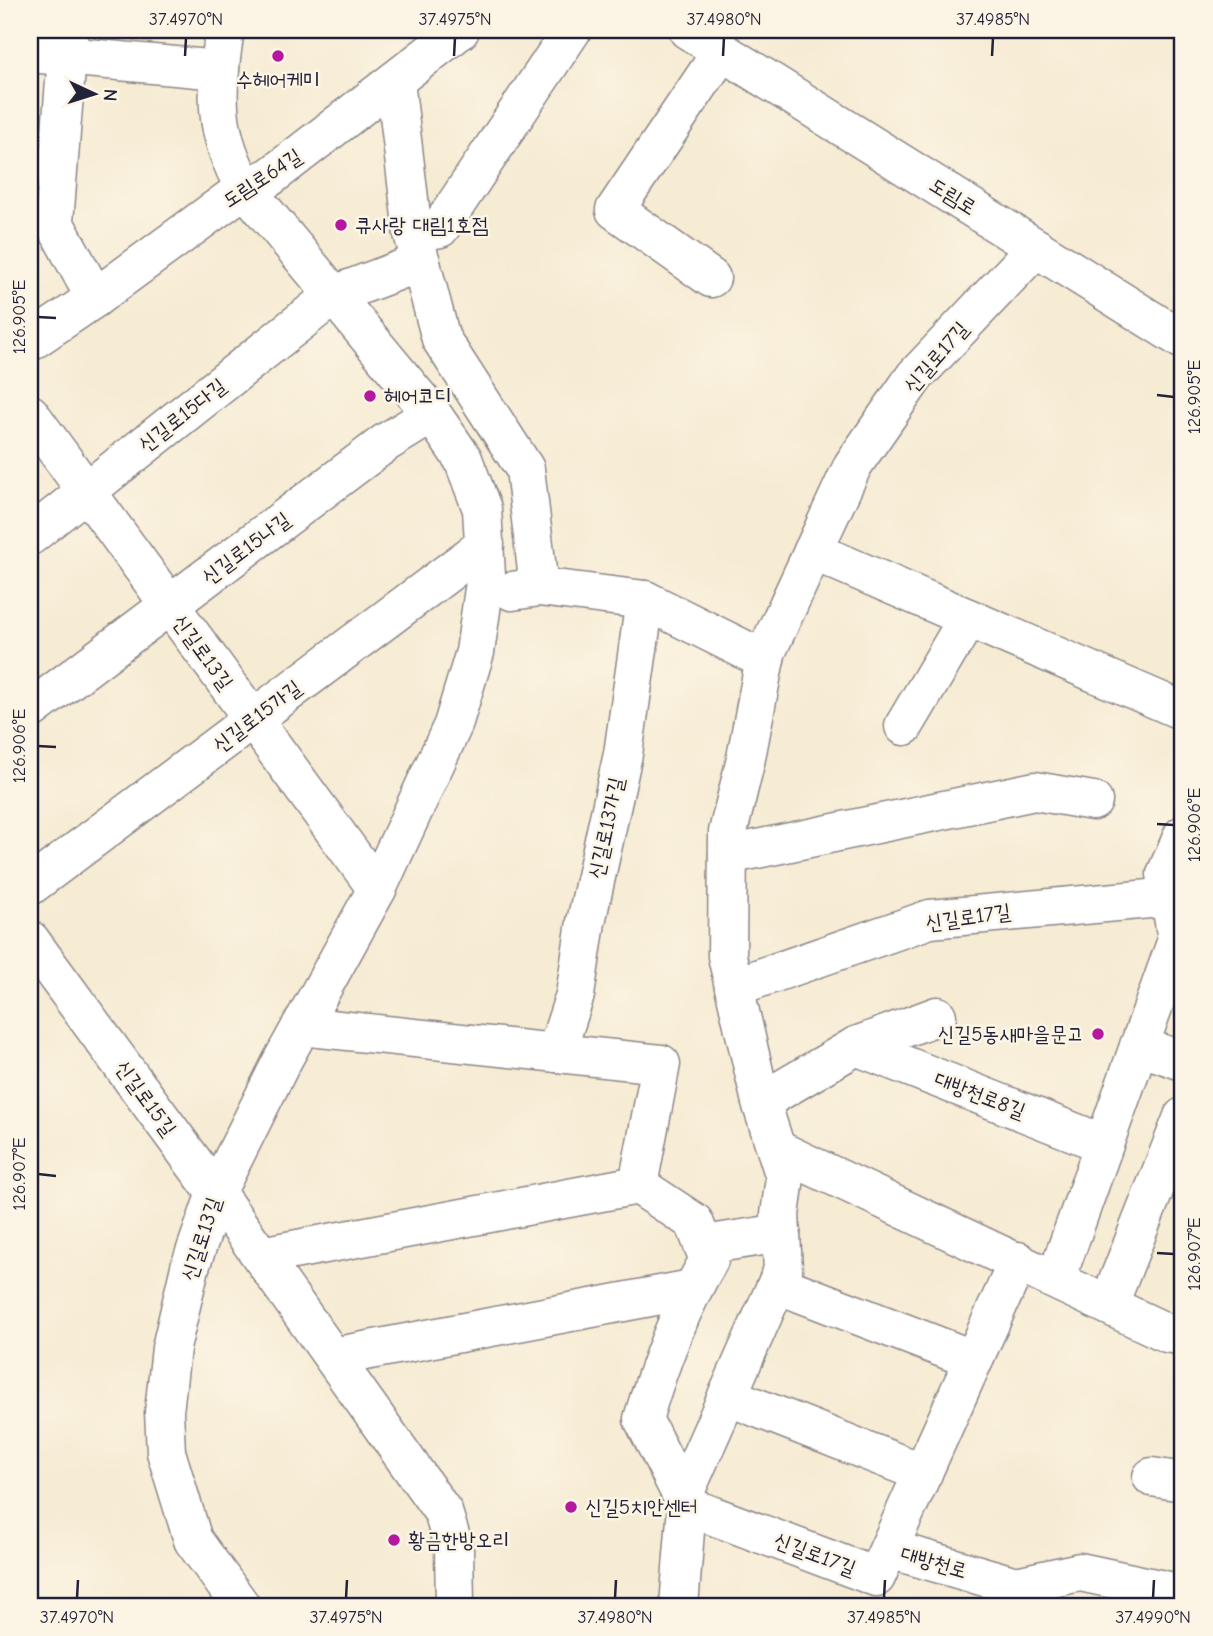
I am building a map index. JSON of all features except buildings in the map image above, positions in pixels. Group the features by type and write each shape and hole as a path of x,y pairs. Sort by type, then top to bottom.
{"street":[{"name":"신길로13길","path":"225,30 218,122 231,164 245,188 432,414 463,459 482,509 486,575 475,652 453,725 377,890 301,1026 216,1193 190,1267 171,1348 164,1412 166,1452 193,1540 241,1606"},
{"name":"도림로64길","path":"30,342 245,188 270,177 460,30"},
{"path":"417,247 440,228 572,30"},
{"name":"도림로","path":"688,30 1183,341"},
{"path":"30,52 68,42 220,70"},
{"path":"68,42 44,158 54,222 95,298"},
{"path":"711,278 615,210 722,51"},
{"path":"395,81 417,247 441,339 525,469 539,587"},
{"name":"신길로15다길","path":"30,536 334,295 417,247"},
{"name":"신길로17길","path":"679,1606 687,1506 685,1492 783,1270 781,1233 785,1177 761,1102 727,956 728,832 745,763 765,660 853,465 915,376 1036,248"},
{"path":"396,370 441,339"},
{"name":"신길로13길","path":"30,414 377,890"},
{"name":"신길로15나길","path":"30,710 385,443 432,414"},
{"name":"신길로15가길","path":"30,886 485,545"},
{"path":"813,551 1183,711"},
{"path":"483,596 539,587 645,600 765,660"},
{"name":"신길로13가길","path":"556,1053 575,995 586,922 623,754 645,600"},
{"path":"904,726 968,618"},
{"path":"727,855 1035,792 1093,801"},
{"path":"1056,1279 1177,940 1176,896 1166,874 1183,835"},
{"name":"신길로17길","path":"734,987 930,919 1176,896"},
{"name":"신길로15길","path":"30,940 216,1193 443,1512 454,1548 454,1606"},
{"path":"761,1102 856,1046 937,1016"},
{"path":"301,1026 661,1064 638,1185"},
{"name":"대방천로8길","path":"856,1046 1104,1144"},
{"path":"1139,1046 1183,1061"},
{"path":"1109,1304 1183,1117"},
{"path":"776,1149 1167,1333 1183,1336"},
{"path":"261,1256 638,1185 694,1222 709,1260 692,1289 653,1386 643,1419 687,1506"},
{"path":"704,1245 781,1233"},
{"name":"신길로17길","path":"687,1506 876,1577 1018,1261"},
{"path":"777,1284 974,1360"},
{"path":"333,1357 692,1289"},
{"path":"727,1396 923,1473"},
{"name":"대방천로","path":"889,1549 1016,1586 1080,1572 1183,1594"}],"place":[{"name":"수헤어케미","path":"278,56"},
{"name":"큐사랑 대림1호점","path":"341,225"},
{"name":"헤어코디","path":"370,396"},
{"name":"신길5동새마을문고","path":"1098,1034"},
{"name":"신길5치안센터","path":"571,1507"},
{"name":"황금한방오리","path":"394,1540"}]}
